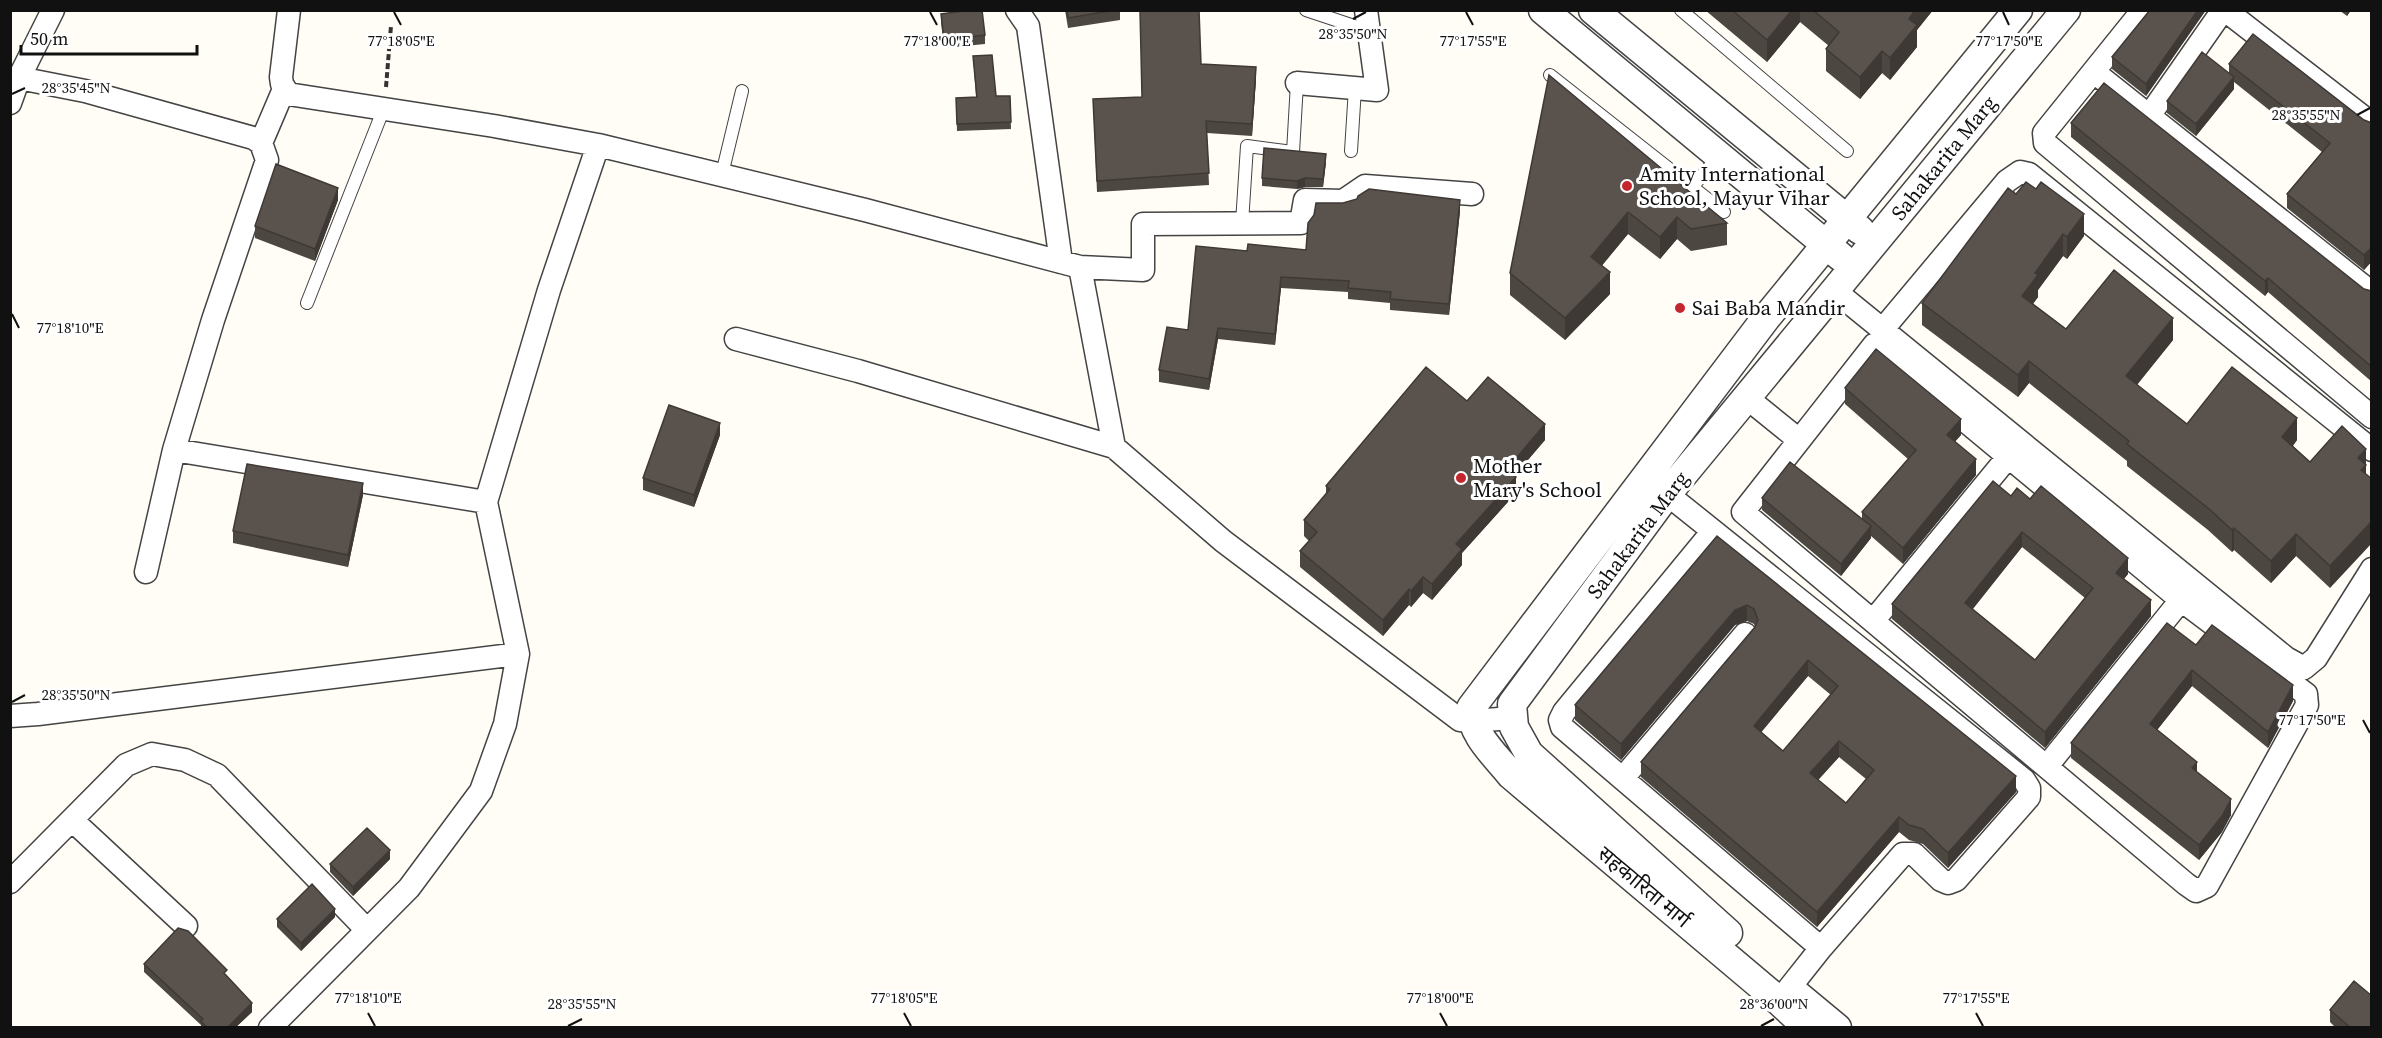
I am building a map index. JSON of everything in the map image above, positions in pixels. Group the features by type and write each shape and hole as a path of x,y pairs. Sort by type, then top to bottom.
{"street":[{"path":"10,103 19,78 53,10"},
{"path":"289,10 281,77 288,94 598,145 722,174 1071,264 1143,270 1143,224 1301,222 1305,200 1343,201 1365,186 1472,194"},
{"path":"1017,10 1028,26 1071,264 1114,447"},
{"path":"1543,10 1854,267"},
{"path":"1593,10 1875,242"},
{"name":"Sahakarita Marg","path":"1477,731 1470,708 1766,318 2018,10"},
{"name":"Sahakarita Marg","path":"1513,718 1512,705 1667,494 2066,10"},
{"path":"2143,10 2044,133 2045,143 2372,417"},
{"path":"2149,116 2224,10 2372,124"},
{"path":"1297,83 1377,90 1368,21"},
{"path":"2094,72 2372,293"},
{"path":"19,78 85,91 253,138 261,143 267,160 213,320 174,450 146,572"},
{"path":"261,143 284,89"},
{"path":"270,1028 409,888 481,791 505,724 518,654 486,502 549,290 598,145"},
{"path":"1883,329 2007,181 2020,172 2029,174 2372,450"},
{"path":"1835,291 2277,651 2304,668 2316,658 2372,569"},
{"path":"736,339 858,371 1114,447 1223,540 1460,720 1477,731 1513,718 1514,727 1529,754 1785,994 1837,1028"},
{"path":"1874,345 2008,457 2181,600 2306,694 2307,705 2207,886 2196,891 1743,512 1874,345"},
{"path":"1747,398 1799,440"},
{"path":"174,450 486,502"},
{"path":"1873,621 2008,457"},
{"path":"1667,494 2024,780 2029,788 2029,797 1956,880 1948,883 1941,880 1914,854 1903,854 1821,948 1785,994"},
{"path":"1713,531 1564,712 1560,720 1562,727 1821,948"},
{"path":"2047,766 2181,600"},
{"path":"1623,778 1744,634"},
{"path":"10,716 518,654"},
{"name":"सहकारिता मार्ग","path":"1477,731 1511,775 1785,994 1808,1028"},
{"path":"10,882 126,765 153,754 185,760 218,775 368,930"},
{"path":"72,820 186,926"}],"lane":[{"path":"1306,10 1368,21"},
{"path":"1681,10 1847,151"},
{"path":"1550,75 1724,212"},
{"path":"1242,223 1247,146 1293,152 1297,83"},
{"path":"1351,151 1355,88"},
{"path":"722,174 742,91"},
{"path":"307,303 384,108"},
{"path":"1693,186 1719,156"}],"path":[{"path":"384,108 391,26"}],"building":[{"path":"982,10 985,35 944,40 941,14"},
{"path":"1067,10 1116,10 1068,18"},
{"path":"1140,10 1199,10 1201,64 1256,67 1252,124 1206,121 1209,173 1097,181 1093,99 1142,97"},
{"path":"1732,10 1792,10 1767,40"},
{"path":"1813,10 1915,10 1909,19 1917,25 1890,58 1882,51 1860,77 1826,49 1839,32"},
{"path":"2150,10 2198,10 2146,84 2112,57"},
{"path":"2253,34 2364,120 2372,123 2372,247 2364,255 2287,194 2330,143 2229,64"},
{"path":"2202,52 2234,77 2196,124 2167,101"},
{"path":"992,55 996,96 1010,96 1011,122 957,124 956,98 977,97 973,56"},
{"name":"Amity International School, Mayur Vihar","path":"1549,75 1727,223 1691,229 1677,217 1660,237 1628,212 1591,257 1610,272 1565,318 1510,273"},
{"path":"2104,83 2364,289 2372,291 2372,367 2268,278 2265,281 2071,123"},
{"path":"1264,148 1326,154 1323,179 1305,178 1297,181 1262,178"},
{"path":"276,164 338,188 315,249 255,226"},
{"path":"2026,182 2036,189 2041,182 2084,214 2067,237 2063,234 2035,273 2038,275 2022,296 2066,329 2114,270 2173,318 2126,376 2187,424 2232,367 2297,418 2282,437 2310,462 2342,426 2366,449 2358,458 2366,465 2361,470 2372,479 2372,521 2330,566 2296,534 2271,561 2234,528 2232,530 2208,508 2127,444 2129,441 2029,361 2018,375 1922,303 2008,188 2016,194"},
{"path":"1369,189 1460,200 1449,304 1390,299 1391,292 1348,288 1349,281 1281,277 1275,334 1218,328 1209,379 1159,370 1167,327 1188,330 1196,246 1247,251 1248,244 1306,250 1308,223 1314,215 1316,203 1343,203 1357,199"},
{"path":"1876,349 1961,419 1947,435 1976,459 1903,548 1862,512 1916,450 1845,388"},
{"path":"1426,367 1467,401 1488,377 1545,424 1513,462 1516,465 1510,472 1516,477 1456,544 1462,549 1432,584 1423,577 1411,591 1409,589 1383,620 1300,551 1317,532 1304,520 1330,489 1326,486"},
{"path":"669,405 720,423 694,495 643,478"},
{"path":"1790,462 1871,526 1841,564 1762,498"},
{"path":"247,464 363,483 348,555 233,531"},
{"path":"1993,481 2011,496 2017,488 2030,499 2041,486 2128,558 2116,573 2151,600 2045,732 1892,604","holes":["2022,532 2093,588 2035,660 1965,603"]},
{"path":"1717,536 2016,776 1948,853 1923,829 1909,825 1899,817 1817,912 1641,762 1755,627 1758,620 1754,609 1747,605 1735,610 1621,744 1575,705","holes":["1808,660 1838,686 1783,751 1754,726","1839,741 1874,770 1846,803 1810,773"]},
{"path":"2167,623 2196,645 2212,625 2293,685 2268,732 2192,670 2150,724 2197,762 2192,768 2231,799 2222,816 2199,845 2071,743"},
{"path":"367,828 390,850 353,887 330,864"},
{"path":"312,884 335,909 301,943 277,919"},
{"path":"178,928 188,931 227,970 224,973 252,1003 227,1028 207,1028 201,1021 203,1019 144,964"},
{"path":"2354,981 2372,996 2372,1028 2351,1028 2330,1010"}],"place":[{"name":"Amity International School, Mayur Vihar","path":"1627,186"},
{"name":"Sai Baba Mandir","path":"1680,308"},
{"name":"Mother Mary's School","path":"1461,478"}]}
